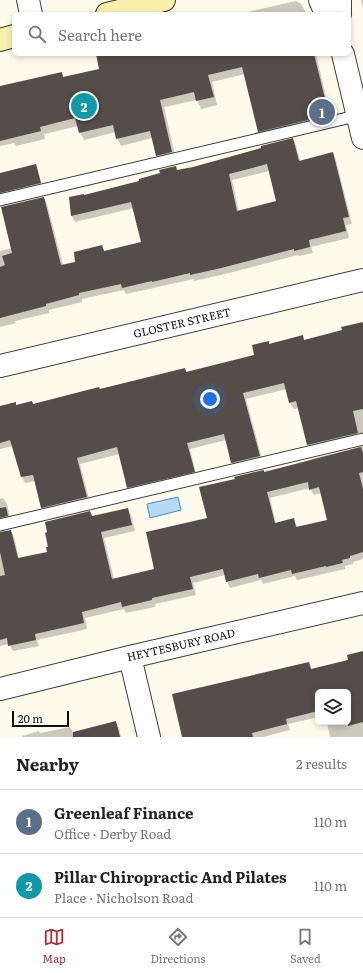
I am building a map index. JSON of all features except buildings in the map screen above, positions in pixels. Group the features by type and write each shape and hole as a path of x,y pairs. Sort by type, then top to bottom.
{"main road":[{"path":"115,12 164,0"},
{"path":"0,40 12,37"}],"street":[{"path":"28,0 31,12"},
{"path":"320,0 325,12"},
{"path":"340,0 340,12"},
{"path":"344,56 360,115 363,138"},
{"name":"GLOSTER STREET","path":"0,366 363,280"},
{"name":"HEYTESBURY ROAD","path":"0,690 130,657 363,603"},
{"path":"130,657 149,737"}],"lane":[{"path":"0,200 360,115"},
{"path":"0,525 363,439"}],"water":[{"path":"178,497 181,510 150,518 147,504"}],"place":[{"name":"Pillar Chiropractic And Pilates","path":"84,106"},
{"name":"Greenleaf Finance","path":"322,112"}]}
